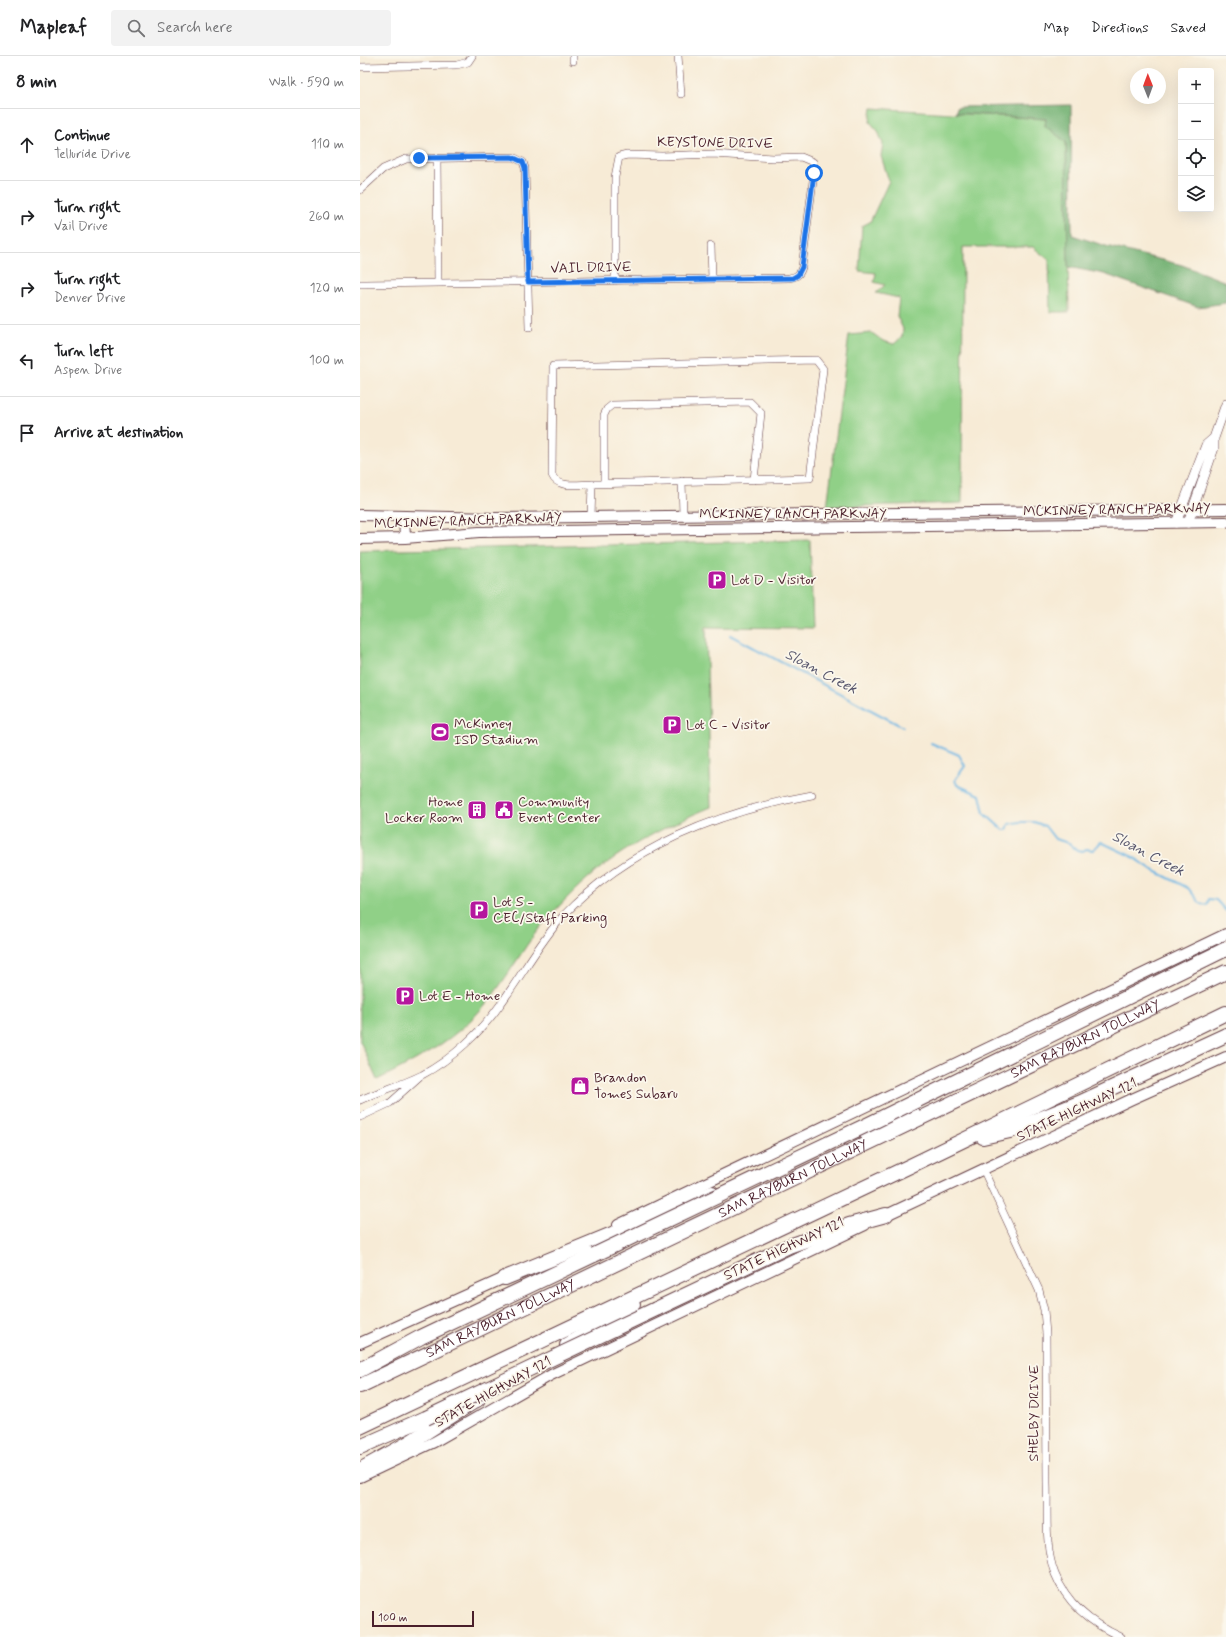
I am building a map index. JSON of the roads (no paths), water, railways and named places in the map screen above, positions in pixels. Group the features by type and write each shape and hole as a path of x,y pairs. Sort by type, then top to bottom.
{"highway":[{"path":"360,1370 421,1338 869,1124 1226,949"},
{"name":"SAM RAYBURN TOLLWAY","path":"360,1386 526,1305 958,1102 1226,972"},
{"path":"360,1427 1226,1013"},
{"path":"961,1141 1010,1131 1079,1103 1186,1055 1226,1035"},
{"path":"1186,1055 1226,1042"},
{"path":"505,1278 657,1214 912,1114 958,1102"},
{"path":"360,1447 426,1418 789,1246 849,1225 886,1215"},
{"path":"360,1470 407,1444 444,1420 627,1311 653,1288"}],"main road":[{"name":"MCKINNEY RANCH PARKWAY","path":"360,515 496,518 1226,509"},
{"path":"404,516 405,538"},
{"path":"591,517 591,530"},
{"name":"MCKINNEY RANCH PARKWAY","path":"360,539 405,538 479,532 1226,522"},
{"path":"360,1343 505,1278 1226,934"},
{"name":"STATE HIGHWAY 121","path":"360,1477 434,1442 551,1375 886,1215 1226,1057"},
{"path":"360,1336 398,1325"}],"street":[{"path":"360,67 458,65 468,62 472,56"},
{"path":"678,56 681,94"},
{"name":"KEYSTONE DRIVE","path":"615,281 615,177 619,157 627,155 662,156 712,154 773,158 801,157 810,160 814,167 813,187 802,267 798,275"},
{"path":"360,190 363,181 394,163 406,159 512,157 523,162 525,168 529,328"},
{"path":"437,158 438,283"},
{"path":"711,246 712,280"},
{"name":"VAIL DRIVE","path":"360,284 712,280 789,278 798,275"},
{"path":"816,360 823,369 810,478 682,481 559,484 554,480 552,475 553,366 816,360"},
{"path":"604,484 604,415 607,409 612,405 750,402 761,413 754,480"},
{"path":"1188,522 1214,448 1214,438 1226,404"},
{"path":"1176,523 1206,445 1214,438"},
{"path":"682,481 683,515"},
{"path":"591,517 592,484"},
{"path":"360,1117 390,1104 421,1075 454,1052 486,1022 500,1006 556,924 581,898 608,876 649,850 701,825 743,810 812,795"},
{"path":"360,1100 421,1075"},
{"name":"SHELBY DRIVE","path":"983,1170 1036,1280 1044,1310 1046,1334 1048,1528 1052,1567 1067,1594 1082,1613 1101,1627 1121,1637"}],"waterway":[{"name":"Sloan Creek","path":"730,635 903,727"},
{"name":"Sloan Creek","path":"931,743 959,755 965,766 955,780 957,785 980,795 984,813 1003,830 1007,830 1009,824 1034,822 1045,826 1055,839 1069,843 1077,850 1093,850 1101,842 1135,858 1151,869 1188,888 1200,903 1207,905 1209,899 1216,900 1226,911"}],"place":[{"name":"Lot D - Visitor","path":"717,580"},
{"name":"Lot C - Visitor","path":"672,725"},
{"name":"McKinney ISD Stadium","path":"440,732"},
{"name":"Home Locker Room","path":"477,810"},
{"name":"Community Event Center","path":"504,810"},
{"name":"Lot S - CEC/Staff Parking","path":"479,910"},
{"name":"Lot E - Home","path":"405,996"},
{"name":"Brandon Tomes Subaru","path":"580,1086"}]}
